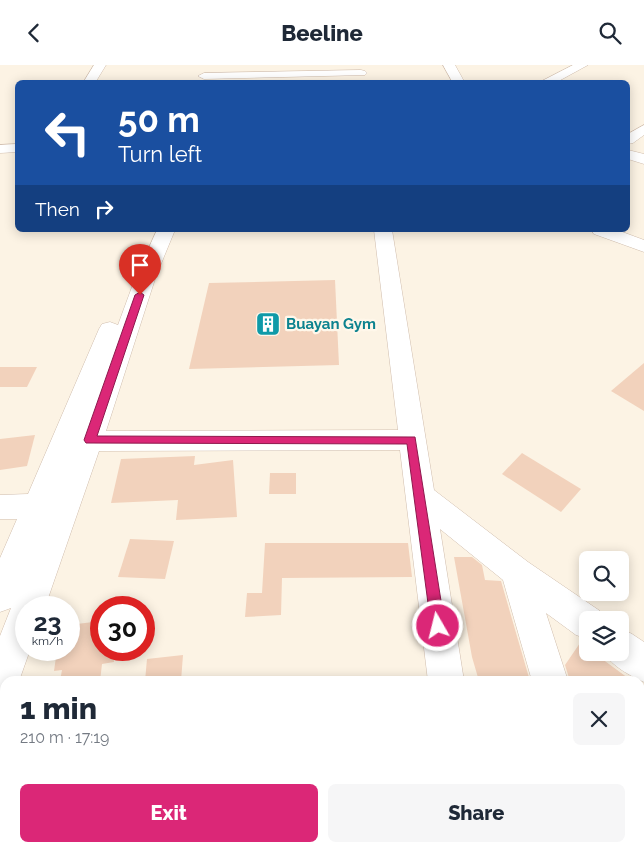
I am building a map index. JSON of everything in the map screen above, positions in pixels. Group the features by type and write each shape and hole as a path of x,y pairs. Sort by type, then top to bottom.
{"street":[{"path":"91,80 100,65"},
{"path":"449,65 457,80"},
{"path":"550,80 582,65"},
{"path":"205,75 360,73"},
{"path":"630,138 644,129"},
{"path":"0,149 15,148"},
{"path":"630,155 644,159"},
{"path":"32,596 67,504 76,441 151,232"},
{"path":"0,596 37,505 76,441 165,232"},
{"path":"383,232 445,676"},
{"path":"606,232 644,246"},
{"path":"76,441 412,440"},
{"path":"420,496 517,572 579,617"},
{"path":"0,507 67,504"},
{"path":"517,572 548,676"},
{"path":"3,676 15,643"},
{"path":"629,653 644,664"}],"building":[{"name":"Buayan Gym","path":"335,280 339,365 189,369 209,283"},
{"path":"644,363 644,411 611,391"},
{"path":"0,367 37,367 27,387 0,387"},
{"path":"35,435 27,466 0,470 0,439"},
{"path":"522,453 581,489 561,512 502,474"},
{"path":"195,456 194,465 233,460 237,517 176,520 178,500 111,503 121,459"},
{"path":"270,473 296,473 296,494 269,494"},
{"path":"130,539 174,541 165,579 118,577"},
{"path":"265,543 408,543 412,577 282,578 281,615 245,617 247,593 262,593"},
{"path":"454,557 472,557 482,565 485,580 501,581 529,676 478,676 472,657"},
{"path":"90,622 90,661 114,661 102,664 101,676 61,676 62,670 54,671 55,661 80,661 80,624"},
{"path":"579,644 579,661 605,661 625,676 568,676 565,665"},
{"path":"183,655 181,676 145,676 147,661 155,661 155,658"}],"place":[{"name":"Buayan Gym","path":"268,324"}],"route":[{"path":"140,295 90,440 412,440 438,626"}]}
